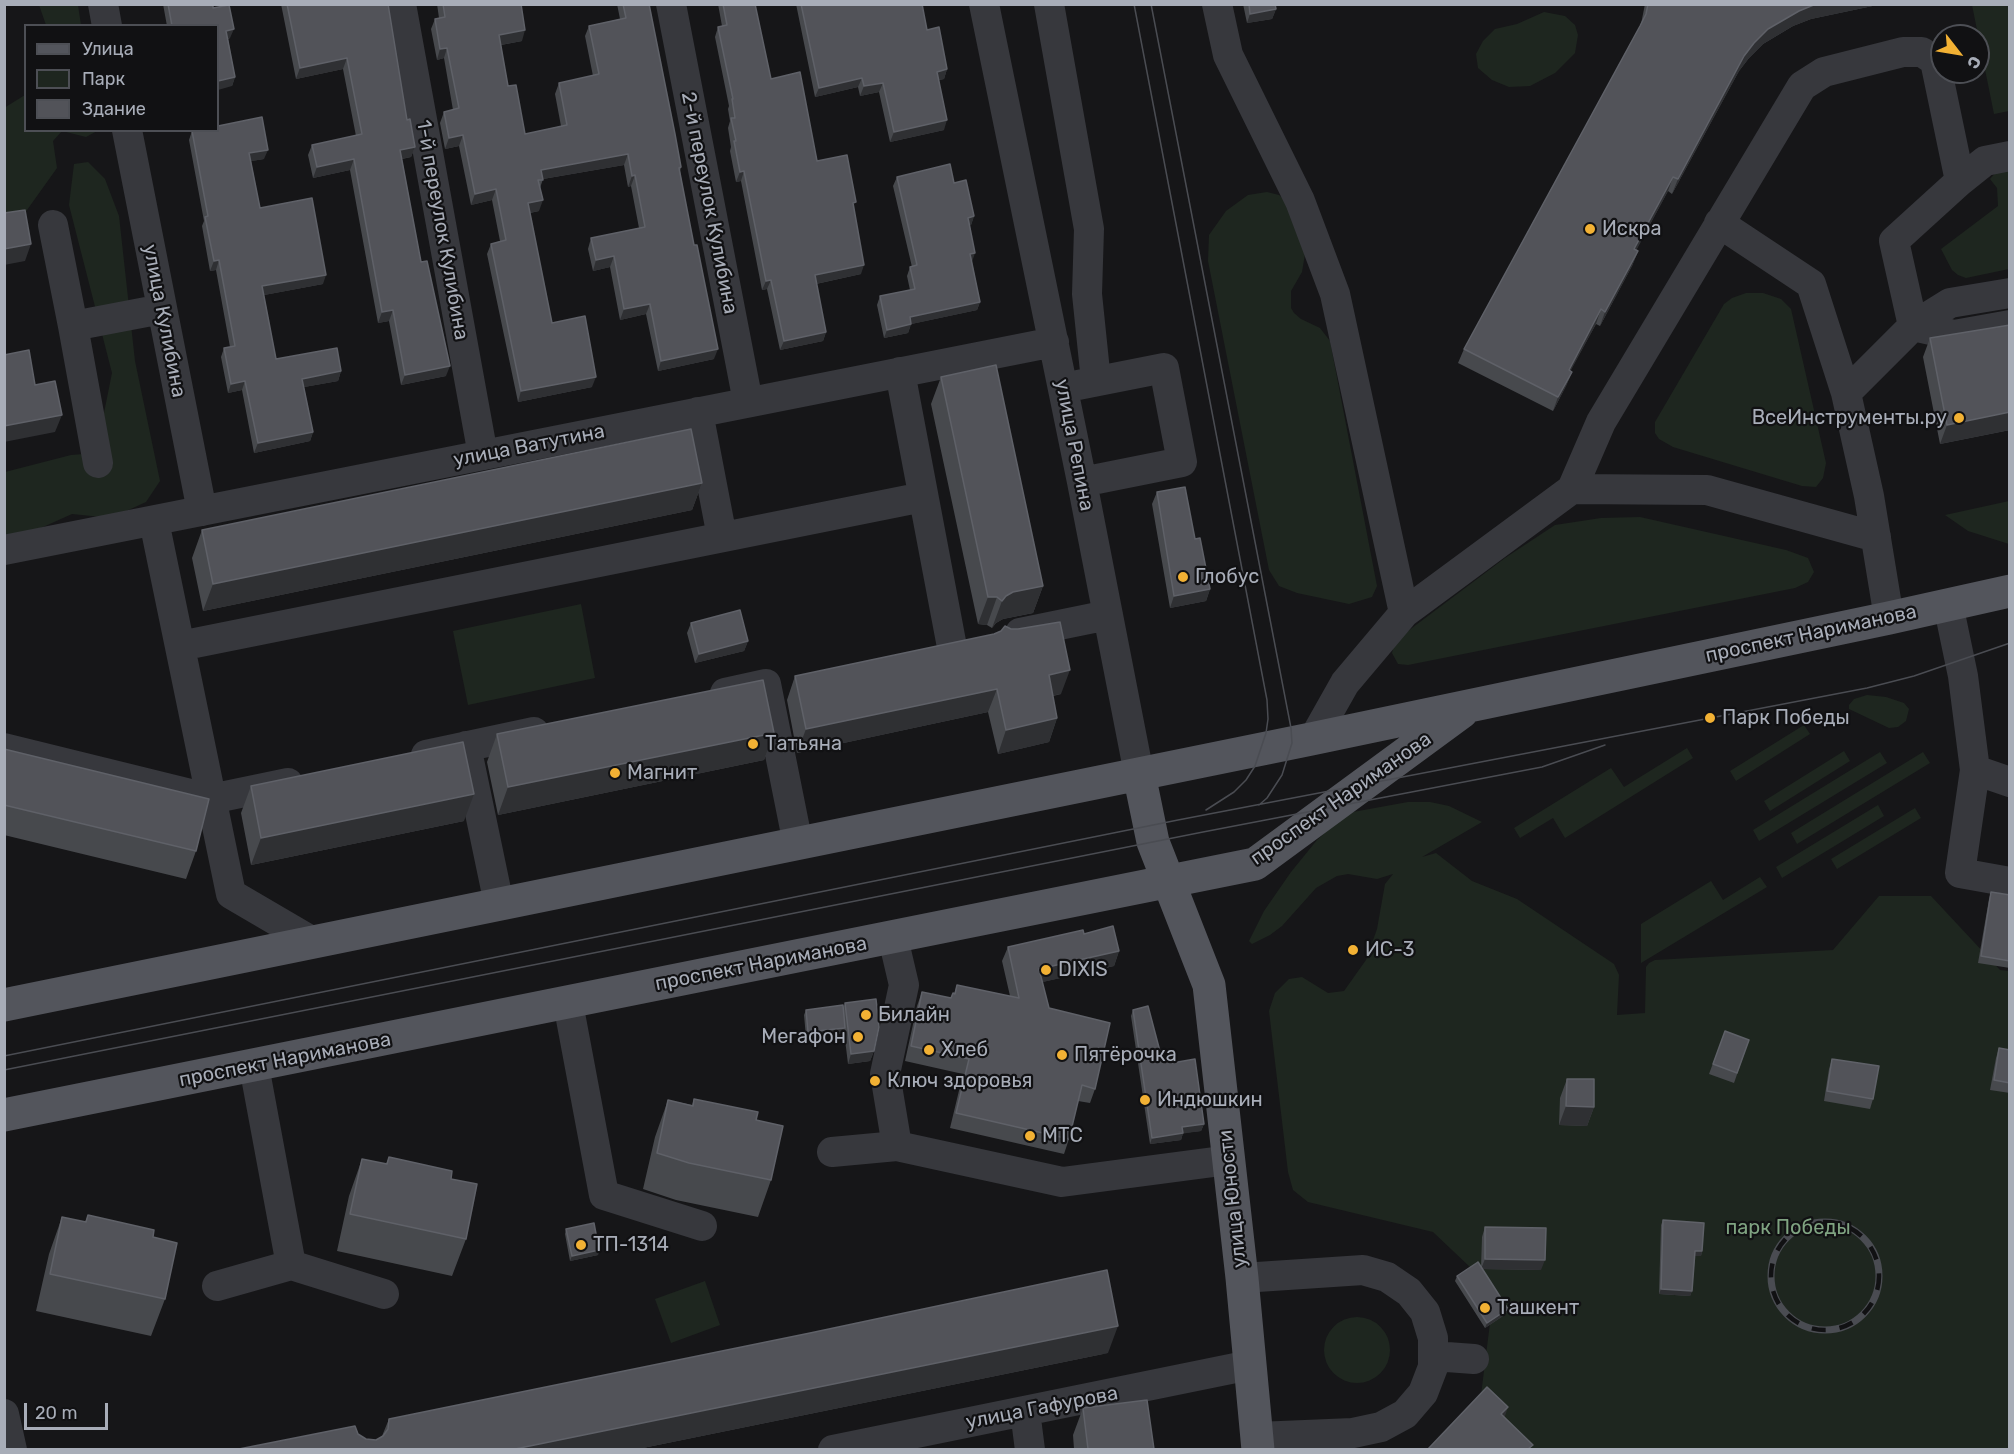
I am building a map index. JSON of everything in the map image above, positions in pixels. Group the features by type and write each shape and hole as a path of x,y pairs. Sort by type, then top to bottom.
{"main road":[{"name":"проспект Нариманова","path":"4,1005 1471,706 2010,591"},
{"name":"проспект Нариманова","path":"4,1115 1170,883 1255,864 1471,706"},
{"name":"улица Репина","path":"1139,774 1151,834 1170,883"},
{"name":"улица Юности","path":"1170,883 1209,985 1242,1278 1257,1443"}],"street":[{"path":"103,4 107,24"},
{"name":"1-й переулок Кулибина","path":"401,4 483,455"},
{"name":"2-й переулок Кулибина","path":"671,4 748,402"},
{"name":"улица Репина","path":"984,4 1054,342 1139,774"},
{"path":"1049,4 1089,228 1087,294 1096,381"},
{"path":"1217,4 1228,55 1300,201 1335,294 1404,613"},
{"path":"1314,738 1346,683 1404,613 1572,489 1601,422 1802,86 1824,72 1904,52 1923,52 1935,61 1960,182"},
{"name":"улица Кулибина","path":"128,132 202,511"},
{"path":"1913,326 1894,241 1985,161 2010,156"},
{"path":"1719,223 1811,284 1846,393 1876,537 1890,618"},
{"path":"53,225 98,463"},
{"path":"1846,393 1913,326 1950,303 2010,292"},
{"path":"73,326 162,309"},
{"path":"1913,326 1954,335 2010,326"},
{"name":"улица Ватутина","path":"4,550 1054,342"},
{"path":"1063,388 1164,368 1182,462 1082,482"},
{"path":"900,372 923,497 940,650 1108,615"},
{"path":"698,412 722,537"},
{"path":"1572,489 1707,490 1876,537"},
{"path":"180,646 923,497"},
{"path":"154,520 231,894 313,942"},
{"path":"1948,604 1963,676 1975,770 1960,873 2010,882"},
{"path":"697,699 766,684 798,844"},
{"path":"404,759 558,727"},
{"path":"466,746 499,904"},
{"path":"4,748 211,799 314,778"},
{"path":"1975,770 2010,782"},
{"path":"893,938 904,985 885,1074 897,1146"},
{"path":"568,1003 604,1195 702,1226"},
{"path":"254,1066 291,1266"},
{"path":"832,1152 897,1146 1062,1182 1229,1160"},
{"path":"217,1286 291,1266 384,1294"},
{"path":"1242,1278 1363,1270 1388,1277 1409,1292 1425,1312 1433,1338 1433,1367 1423,1393 1405,1414 1381,1428 1257,1443"},
{"path":"1433,1356 1474,1359"},
{"name":"улица Гафурова","path":"833,1449 1250,1365"},
{"path":"1025,1411 1030,1449"},
{"path":"4,1414 12,1449"}],"green space":[{"path":"39,5 78,5 81,24 46,24"},
{"path":"1972,5 2009,5 2009,111 1994,114 1988,84 1990,84 1990,24 1976,24"},
{"path":"1544,12 1565,16 1575,25 1578,35 1575,53 1555,73 1530,86 1509,87 1492,80 1478,68 1476,54 1483,41 1495,29 1517,24"},
{"path":"24,96 24,132 61,132 53,141 57,168 12,231 4,232 4,108"},
{"path":"66,132 95,132 86,137"},
{"path":"88,162 105,179 119,216 135,361 160,481 146,502 111,518 72,514 14,540 5,541 5,472 71,455 96,453 112,373 69,205 74,164"},
{"path":"2009,162 2009,269 1966,278 1958,275 1952,270 1941,249 1998,206 1997,188 1990,179 2003,164"},
{"path":"1267,192 1279,195 1287,201 1305,254 1302,272 1291,291 1291,308 1301,319 1320,328 1330,341 1377,586 1372,597 1349,604 1297,593 1279,586 1269,570 1208,261 1209,235 1226,211 1248,195"},
{"path":"1746,293 1763,293 1781,299 1791,309 1826,463 1823,478 1816,487 1802,486 1673,447 1659,439 1655,433 1655,422 1724,304"},
{"path":"2009,501 2009,544 1968,531 1945,515"},
{"path":"1640,517 1786,550 1808,558 1814,572 1808,582 1795,588 1408,665 1398,664 1392,653 1394,645 1404,634 1505,558 1555,525 1601,518"},
{"path":"581,604 595,678 468,705 453,631"},
{"path":"1867,695 1886,697 1904,703 1909,709 1906,721 1898,727 1889,728 1849,709 1854,699"},
{"path":"1804,725 1810,734 1736,781 1730,771"},
{"path":"1687,748 1693,758 1565,838 1553,818 1520,838 1514,828 1611,768 1624,787"},
{"path":"1844,751 1850,761 1770,811 1764,801"},
{"path":"1880,752 1887,763 1759,841 1753,830"},
{"path":"1923,752 1930,763 1797,844 1791,833"},
{"name":"парк Победы","path":"1408,802 1430,802 1449,806 1482,822 1422,857 1436,853 1472,881 1517,899 1614,964 1619,975 1617,1015 1645,1013 1646,967 1655,960 1833,950 1879,896 1931,896 2000,970 2009,971 2009,1449 1458,1449 1477,1427 1492,1307 1471,1268 1433,1232 1308,1202 1293,1190 1288,1172 1269,1011 1275,993 1289,979 1302,977 1328,993 1344,991 1366,960 1377,929 1385,884 1393,874 1377,879 1348,874 1337,876 1316,888 1282,926 1270,935 1252,944 1249,941 1264,911 1291,872 1317,840 1338,821 1353,812"},
{"path":"1878,805 1884,816 1782,878 1776,867"},
{"path":"1915,808 1921,818 1837,869 1831,859"},
{"path":"1760,877 1767,887 1641,963 1641,924 1711,881 1723,900"},
{"path":"705,1281 720,1325 671,1343 655,1299"},
{"path":"1351,1317 1363,1317 1375,1322 1385,1332 1390,1350 1388,1363 1375,1378 1363,1383 1351,1383 1339,1378 1329,1368 1324,1356 1324,1344 1329,1332 1339,1322"}],"building":[{"path":"168,4 213,4 213,8 229,5 234,29 226,31 235,77 219,81 219,24 172,24"},
{"path":"287,4 388,4 407,120 410,119 415,147 400,150 421,262 427,261 450,366 405,375 393,310 382,312 354,159 317,167 312,145 362,134 347,58 300,68"},
{"path":"443,4 521,4 525,30 499,35 508,86 516,85 525,134 567,125 559,83 599,74 589,26 626,18 623,4 649,4 694,245 697,245 718,349 661,361 650,304 624,309 614,256 596,260 591,238 645,227 635,175 632,176 628,154 541,170 543,180 538,180 543,200 528,203 552,323 585,316 596,377 521,391 491,244 506,240 496,189 475,194 463,135 449,138 444,112 459,108 447,48 440,49 435,19 445,17"},
{"path":"723,4 755,4 771,79 800,72 817,161 847,155 864,265 815,275 826,332 784,341 771,280 766,281 744,171 740,172 734,141 736,141 731,118 735,118 733,99 718,27 727,25"},
{"path":"801,4 922,4 927,30 939,27 947,69 937,72 947,120 894,132 883,83 864,86 862,78 819,88"},
{"path":"1249,4 1275,4 1276,9 1250,14"},
{"name":"Искра","path":"1648,4 1816,4 1768,29 1744,56 1678,179 1673,177 1634,249 1638,251 1605,312 1601,309 1569,370 1572,372 1558,397 1464,349 1640,26"},
{"path":"262,117 268,150 249,153 260,208 312,198 326,275 262,286 276,359 337,348 341,371 302,379 313,432 258,443 245,381 231,384 224,348 235,346 219,260 214,261 205,217 208,216 192,132 219,132 219,126"},
{"path":"950,164 954,183 966,180 974,216 968,218 975,253 970,254 980,302 910,317 911,324 887,330 880,296 915,289 910,267 917,265 897,177"},
{"path":"25,210 31,244 4,249 4,213"},
{"path":"2010,325 2010,412 1947,425 1930,338"},
{"path":"29,350 35,385 55,381 62,415 4,426 4,355"},
{"path":"996,365 1043,586 1013,592 1002,601 997,597 988,597 941,377"},
{"path":"691,429 702,483 213,584 202,530"},
{"path":"1185,487 1195,539 1200,538 1210,589 1174,596 1157,492"},
{"path":"740,610 748,641 699,654 691,623"},
{"path":"1060,622 1070,670 1049,675 1057,718 1006,730 997,689 806,729 795,676 994,634 1005,626 1018,629"},
{"path":"763,680 774,733 508,787 497,734"},
{"path":"463,742 474,794 261,838 251,786"},
{"path":"4,749 209,799 196,851 4,805"},
{"path":"1991,892 2010,895 2010,961 1981,956"},
{"path":"1113,926 1119,951 1039,969 1049,1008 1110,1023 1095,1089 1082,1085 1069,1139 956,1113 969,1059 911,1046 922,992 951,998 953,993 955,994 957,985 1019,998 1008,947 1083,930 1084,934"},
{"path":"876,999 879,1027 874,1051 851,1054 845,1003"},
{"path":"843,1005 845,1028 808,1032 806,1010"},
{"path":"1148,1006 1162,1059 1172,1058 1172,1063 1195,1059 1204,1124 1182,1127 1183,1133 1152,1138 1133,1010"},
{"path":"1725,1031 1749,1040 1737,1073 1713,1064"},
{"path":"1999,1048 2010,1050 2010,1083 1994,1080"},
{"path":"1832,1059 1879,1066 1873,1099 1827,1091"},
{"path":"1567,1079 1594,1079 1594,1107 1566,1106"},
{"path":"694,1099 758,1112 756,1120 783,1126 771,1180 689,1163 657,1153 668,1100 693,1106"},
{"path":"389,1157 452,1171 451,1179 477,1184 466,1239 350,1214 362,1159 387,1164"},
{"path":"88,1215 154,1230 153,1237 177,1243 165,1299 50,1274 62,1217 86,1222"},
{"path":"1663,1220 1704,1223 1702,1251 1695,1251 1692,1291 1661,1289"},
{"name":"ТП-1314","path":"594,1223 599,1250 572,1256 566,1229"},
{"path":"1485,1227 1546,1228 1545,1260 1485,1259"},
{"path":"1478,1262 1508,1309 1487,1323 1457,1276"},
{"path":"1107,1270 1118,1326 515,1449 239,1449 355,1426 358,1434 366,1439 376,1440 388,1429 389,1419"},
{"path":"1487,1387 1508,1407 1501,1414 1533,1445 1528,1449 1428,1449"},
{"path":"1147,1400 1154,1449 1088,1449 1083,1408"}],"tram line":[{"path":"1134,4 1267,700 1266,733 1255,766 1234,792 1206,810"},
{"path":"1151,4 1291,728 1292,743 1282,775 1267,798 1259,805"},
{"path":"4,1056 1178,820 1867,688 1914,676 2010,643"},
{"path":"4,1070 1542,767 1605,745"}],"railway":[{"path":"1825,1222 1846,1226 1863,1238 1875,1255 1879,1276 1875,1297 1863,1314 1846,1326 1825,1330 1804,1326 1787,1314 1775,1297 1771,1276 1775,1255 1787,1238 1804,1226 1825,1222"}],"place":[{"name":"Искра","path":"1590,229"},
{"name":"ВсеИнструменты.ру","path":"1959,418"},
{"name":"Глобус","path":"1183,577"},
{"name":"Парк Победы","path":"1710,718"},
{"name":"Татьяна","path":"753,744"},
{"name":"Магнит","path":"615,773"},
{"name":"ИС-3","path":"1353,950"},
{"name":"DIXIS","path":"1046,970"},
{"name":"Билайн","path":"866,1015"},
{"name":"Мегафон","path":"858,1037"},
{"name":"Хлеб","path":"929,1050"},
{"name":"Пятёрочка","path":"1062,1055"},
{"name":"Ключ здоровья","path":"875,1081"},
{"name":"Индюшкин","path":"1145,1100"},
{"name":"МТС","path":"1030,1136"},
{"name":"ТП-1314","path":"581,1245"},
{"name":"Ташкент","path":"1485,1308"}]}
